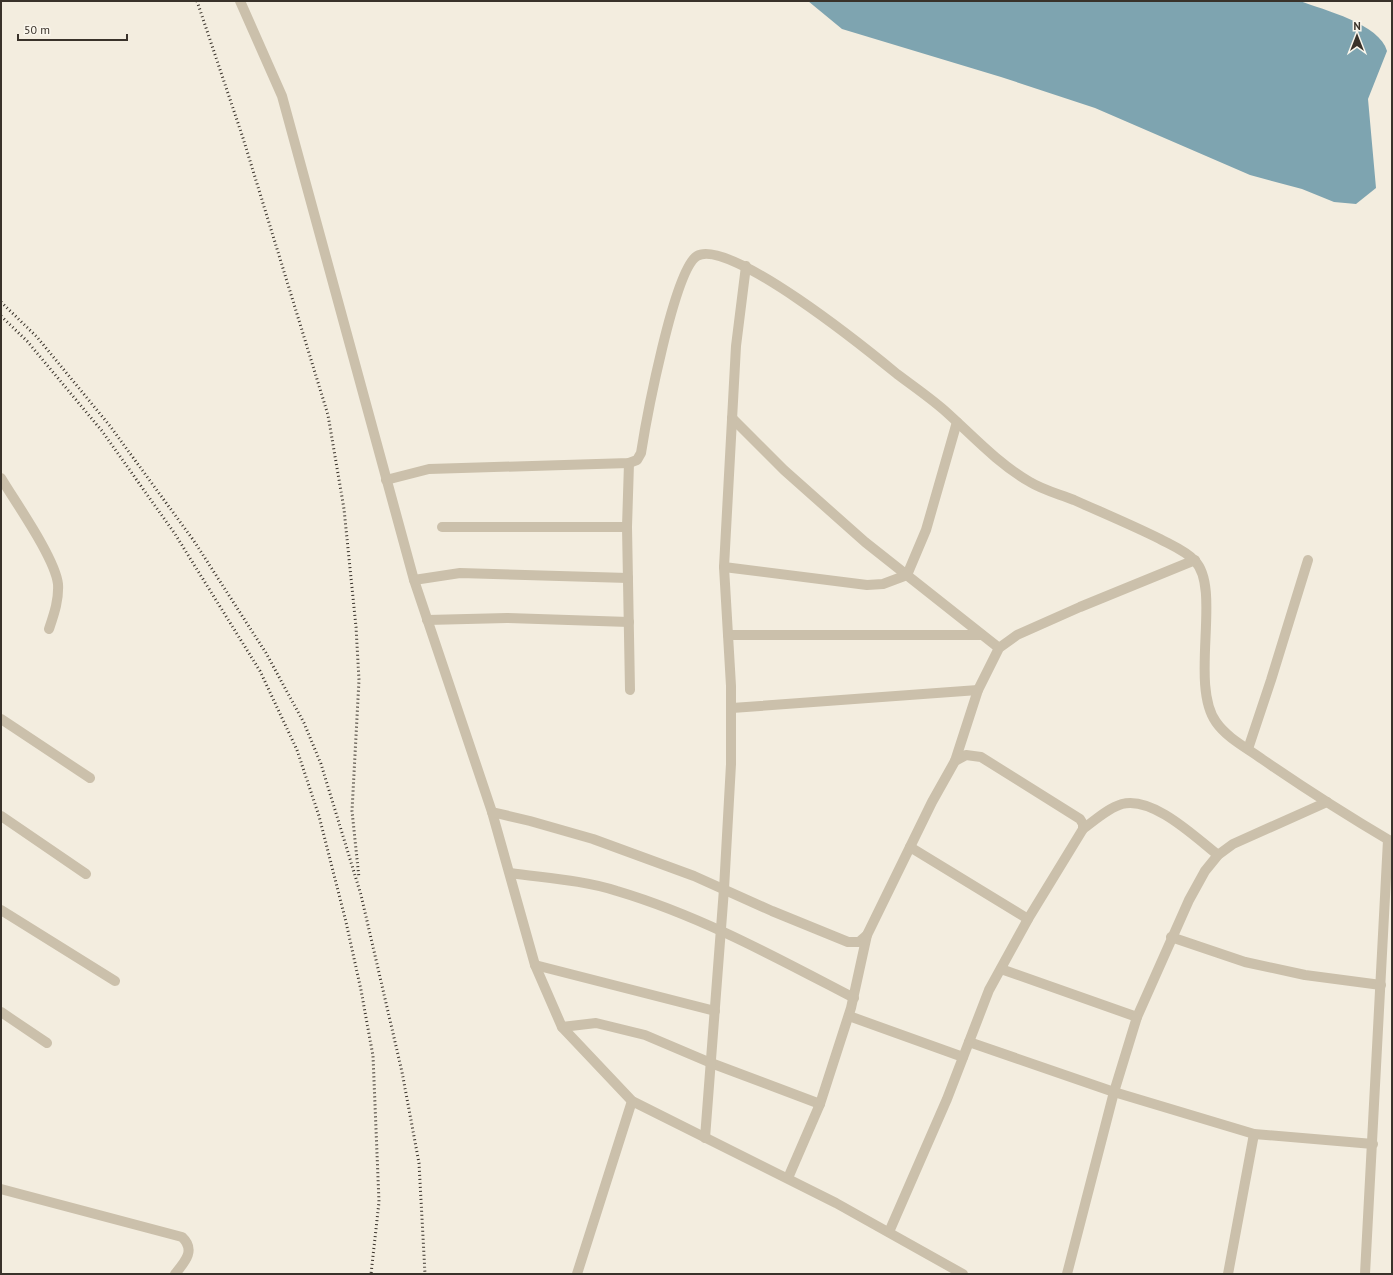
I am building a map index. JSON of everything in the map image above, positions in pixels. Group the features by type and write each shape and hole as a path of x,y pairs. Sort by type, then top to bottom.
{"street":[{"path":"240,1 282,96 414,580 492,812 535,965 562,1027 632,1101 788,1178 889,1232 963,1274"},
{"path":"386,480 429,469 629,463 636,460 641,453 652,390 670,315 689,266 696,256 705,254 720,256 746,266 782,288 944,410 995,458 1031,483 1142,530 1179,549 1195,560 1201,570 1205,595 1205,676 1207,701 1216,722 1234,739 1248,749 1327,802 1390,841 1365,1274"},
{"path":"705,1138 724,889 731,764 732,708 724,567 736,346 746,266"},
{"path":"732,418 784,470 865,542 999,648"},
{"path":"724,567 867,585 883,584 907,576 926,530 957,422"},
{"path":"629,463 627,527 630,690"},
{"path":"1,478 54,565 58,584 57,606 50,629"},
{"path":"442,527 627,527"},
{"path":"788,1178 820,1104 849,1016 867,935 932,802 955,761 978,690 999,648 1017,635 1195,560"},
{"path":"1248,749 1272,680 1308,560"},
{"path":"414,580 460,573 628,578"},
{"path":"427,620 507,618 629,622"},
{"path":"728,635 982,635"},
{"path":"732,708 978,690"},
{"path":"1,719 90,778"},
{"path":"955,761 966,755 981,757 1080,819 1083,824 1083,829"},
{"path":"1066,1274 1114,1092 1137,1017 1171,937 1205,871 1218,855 1233,844 1327,802"},
{"path":"889,1232 963,1057 989,990 1028,919 1083,829 1108,811 1121,804 1135,803 1154,809 1178,824 1218,855"},
{"path":"492,812 593,839 694,876 848,942 859,942 867,935"},
{"path":"1,816 86,874"},
{"path":"910,847 1028,919"},
{"path":"510,873 557,879 616,890 721,929 854,998"},
{"path":"1,910 115,981"},
{"path":"1171,937 1245,962 1304,975 1381,985"},
{"path":"535,965 715,1011"},
{"path":"1001,969 1137,1017"},
{"path":"1,1012 47,1043"},
{"path":"849,1016 963,1057"},
{"path":"562,1027 596,1024 619,1027 645,1034 711,1063 820,1104"},
{"path":"969,1042 1114,1092 1254,1134 1373,1144"},
{"path":"577,1274 632,1101"},
{"path":"1228,1274 1254,1134"},
{"path":"1,1189 182,1237 188,1242 190,1252 186,1261 175,1274"}],"water":[{"path":"808,1 1300,1 1350,19 1363,26 1374,33 1382,41 1387,51 1368,99 1376,188 1356,204 1334,202 1302,189 1250,175 1095,108 1001,77 842,29"}],"railway":[{"path":"197,1 243,138 328,415 344,509 356,627 359,680 352,811 359,878"},
{"path":"1,302 37,337 110,426 194,541 266,653 304,723 321,764 361,895 402,1072 419,1163 425,1274"},
{"path":"1,316 27,341 102,431 175,534 260,671 297,750 319,816 346,922 361,990 373,1056 379,1202 371,1274"}]}
